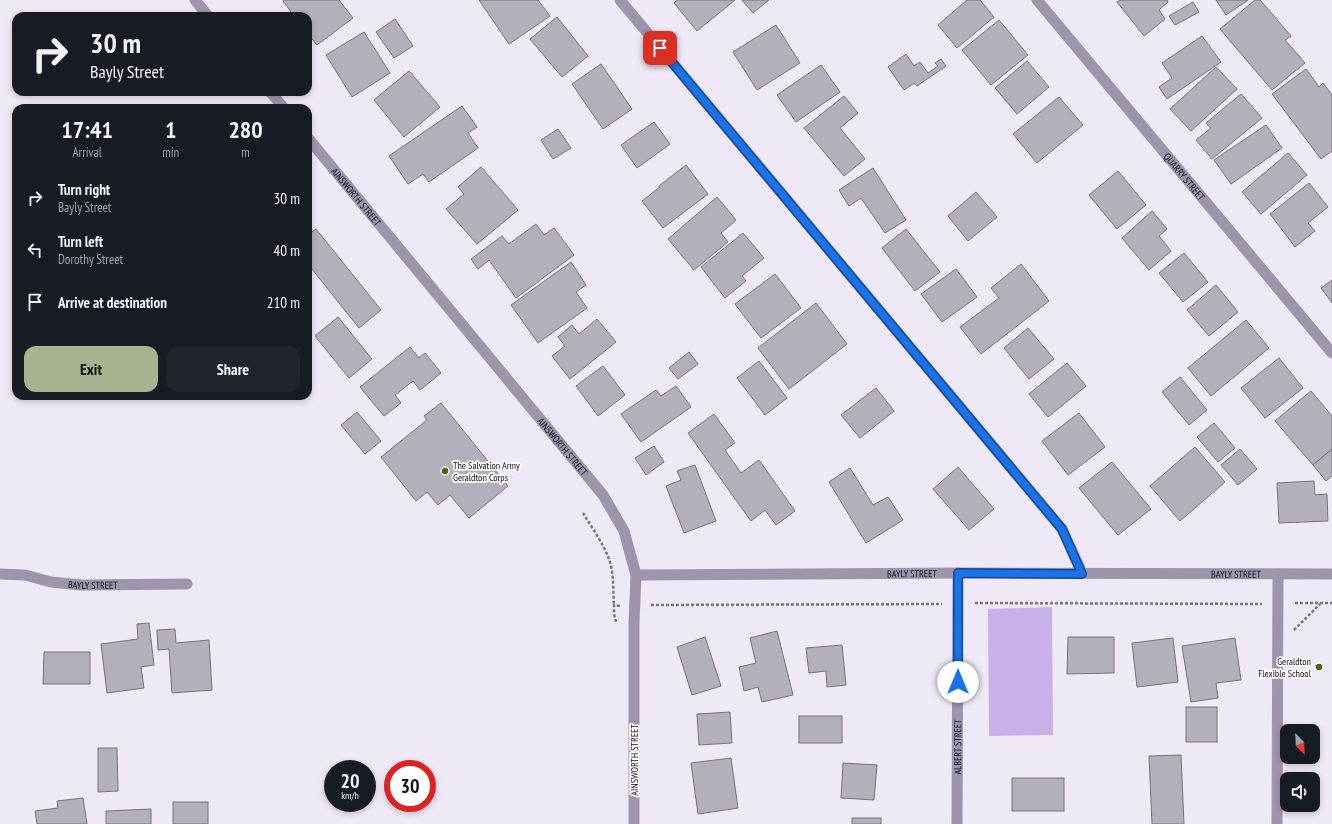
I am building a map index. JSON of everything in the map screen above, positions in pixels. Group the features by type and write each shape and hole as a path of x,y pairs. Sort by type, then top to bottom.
{"street":[{"path":"195,0 205,12"},
{"path":"620,0 1062,529 1082,574"},
{"name":"QUARRY STREET","path":"1037,0 1332,353"},
{"path":"274,96 280,104"},
{"name":"AINSWORTH STREET","path":"312,143 603,495 624,531 636,575 634,623 634,824"},
{"name":"BAYLY STREET","path":"636,575 958,573 1332,574"},
{"name":"ALBERT STREET","path":"958,573 958,824"},
{"name":"BAYLY STREET","path":"0,574 25,575 51,582 82,585 188,584"},
{"path":"1277,824 1278,574"}],"path":[{"path":"583,512 600,540 610,561 614,605"},
{"path":"982,603 1260,604"},
{"path":"1306,603 1332,603"},
{"path":"1293,631 1320,603"},
{"path":"657,605 938,604"}],"shaded area":[{"path":"1052,607 1053,735 989,736 988,609"}],"building":[{"path":"339,0 353,18 317,45 312,39 312,12 291,12 283,1"},
{"path":"479,0 538,0 550,16 509,44"},
{"path":"677,0 735,0 697,31 674,3"},
{"path":"742,0 769,0 753,13"},
{"path":"967,0 980,0 994,17 957,48 938,25"},
{"path":"1120,0 1167,0 1168,2 1159,10 1165,19 1144,36 1117,2"},
{"path":"1216,0 1248,0 1226,15"},
{"path":"1255,0 1260,0 1291,36 1285,40 1305,63 1272,90 1220,29"},
{"path":"1193,2 1199,12 1175,25 1169,16"},
{"path":"557,17 588,56 562,77 530,39"},
{"path":"395,19 413,46 394,58 376,32"},
{"path":"999,20 1028,55 991,85 962,50"},
{"path":"776,25 800,63 757,90 733,52"},
{"path":"364,32 390,73 352,97 326,55"},
{"path":"1202,36 1221,62 1167,99 1159,87 1172,78 1162,63"},
{"path":"906,54 914,66 920,62 928,73 938,66 935,63 941,59 946,66 917,86 914,83 904,90 888,67"},
{"path":"1027,61 1049,87 1017,114 995,88"},
{"path":"601,64 632,109 603,129 572,84"},
{"path":"821,65 840,92 796,122 777,95"},
{"path":"1216,67 1237,89 1191,131 1170,109"},
{"path":"1306,69 1319,87 1323,83 1332,95 1332,151 1321,159 1272,94"},
{"path":"409,71 440,107 404,137 374,100"},
{"path":"1241,94 1262,118 1212,159 1196,140 1211,128 1206,123"},
{"path":"844,96 858,113 840,128 865,159 844,176 804,128"},
{"path":"1059,97 1083,125 1037,163 1013,134"},
{"path":"462,106 477,127 468,133 478,148 429,182 423,174 408,184 389,156"},
{"path":"654,122 670,144 637,168 621,145"},
{"path":"1266,125 1282,148 1231,184 1214,160"},
{"path":"558,129 571,148 553,159 541,140"},
{"path":"1288,153 1307,175 1261,214 1242,192"},
{"path":"686,165 708,194 663,228 642,201"},
{"path":"481,167 518,210 477,244 446,209 464,194 458,187"},
{"path":"873,168 906,220 885,233 861,198 849,206 839,190"},
{"path":"1118,171 1146,205 1117,229 1089,195"},
{"path":"1309,183 1328,207 1308,223 1315,231 1295,247 1270,214"},
{"path":"976,192 997,217 968,241 948,216"},
{"path":"717,197 736,220 721,233 728,242 694,270 668,239"},
{"path":"1152,211 1167,229 1159,236 1171,251 1149,270 1122,238"},
{"path":"536,224 544,235 554,228 574,255 516,298 489,260 478,269 471,259 502,236 509,244"},
{"path":"316,229 381,310 359,328 312,269 312,232"},
{"path":"906,229 940,272 915,291 882,248"},
{"path":"743,233 764,258 742,276 746,281 725,298 701,267"},
{"path":"1184,253 1208,282 1183,302 1159,273"},
{"path":"571,262 586,285 576,292 587,308 538,343 511,305"},
{"path":"1021,264 1049,301 981,354 960,327 999,298 991,288"},
{"path":"956,269 977,297 942,322 921,294"},
{"path":"775,274 801,308 761,338 735,304"},
{"path":"1332,280 1332,303 1321,288"},
{"path":"1216,285 1238,312 1209,336 1187,310"},
{"path":"816,303 847,344 789,389 758,348"},
{"path":"338,317 372,359 349,378 315,336"},
{"path":"597,319 616,342 570,379 552,356 565,346 558,337 572,325 579,334"},
{"path":"1246,320 1269,348 1211,396 1188,368"},
{"path":"1028,328 1054,359 1029,379 1004,348"},
{"path":"410,347 419,358 425,353 441,373 420,390 413,381 395,395 401,403 384,416 360,387"},
{"path":"689,352 698,364 678,379 669,368"},
{"path":"1279,358 1303,388 1265,418 1241,388"},
{"path":"759,361 787,398 765,415 737,378"},
{"path":"1067,363 1086,386 1048,417 1029,394"},
{"path":"603,366 625,395 598,416 576,386"},
{"path":"1180,377 1207,410 1189,425 1162,392"},
{"path":"676,386 691,407 641,442 621,414 656,390 661,396"},
{"path":"876,388 894,411 860,438 841,415"},
{"path":"1311,391 1332,416 1332,449 1313,465 1275,421"},
{"name":"The Salvation Army Geraldton Corps","path":"441,403 508,486 469,518 450,495 438,505 427,492 416,501 381,457 427,420 424,416"},
{"path":"357,412 381,441 365,454 341,425"},
{"path":"1079,413 1105,447 1068,475 1042,441"},
{"path":"714,414 735,443 725,450 741,473 759,460 795,511 776,525 765,510 751,521 688,433"},
{"path":"1214,423 1235,448 1218,462 1197,437"},
{"path":"654,446 664,462 646,475 635,458"},
{"path":"1195,447 1225,482 1180,521 1150,486"},
{"path":"1240,449 1257,469 1238,485 1221,465"},
{"path":"1332,449 1332,476 1326,481 1313,465"},
{"path":"1112,462 1151,509 1118,535 1079,488"},
{"path":"695,465 716,521 684,533 666,486 681,480 677,471"},
{"path":"958,467 994,509 969,530 933,489"},
{"path":"850,468 873,505 888,497 903,520 866,543 829,482"},
{"path":"1314,481 1315,495 1327,494 1328,521 1279,523 1277,483"},
{"path":"149,623 154,665 141,667 144,688 107,693 101,644 138,639 137,624"},
{"path":"175,629 176,643 209,640 212,690 172,693 169,649 158,650 157,630"},
{"path":"777,631 793,695 762,702 758,687 744,691 739,667 756,663 750,638"},
{"path":"705,637 721,686 692,695 677,647"},
{"path":"1068,637 1114,637 1114,673 1067,674"},
{"path":"1173,638 1178,682 1137,687 1132,643"},
{"path":"1235,638 1241,680 1216,683 1218,698 1191,702 1182,646"},
{"path":"842,645 846,685 827,687 826,671 809,673 806,648"},
{"path":"44,652 90,652 90,684 43,684"},
{"path":"1186,707 1217,707 1217,742 1186,742"},
{"path":"730,712 732,743 699,745 697,714"},
{"path":"799,716 842,716 842,743 799,743"},
{"path":"98,748 117,748 118,791 98,792"},
{"path":"1181,755 1184,824 1152,824 1149,756"},
{"path":"731,758 738,808 698,814 691,763"},
{"path":"843,763 877,765 874,800 841,798"},
{"path":"1012,778 1064,778 1064,811 1012,811"},
{"path":"83,798 87,824 37,824 35,811 58,808 57,801"},
{"path":"173,802 208,802 208,824 173,824"},
{"path":"151,809 151,824 106,824 106,811"},
{"path":"852,818 881,818 881,824 852,824"}],"place":[{"name":"The Salvation Army Geraldton Corps","path":"445,471"},
{"name":"Geraldton Flexible School","path":"1319,667"}],"route":[{"path":"660,48 1062,529 1082,574 958,573 958,682"}]}
